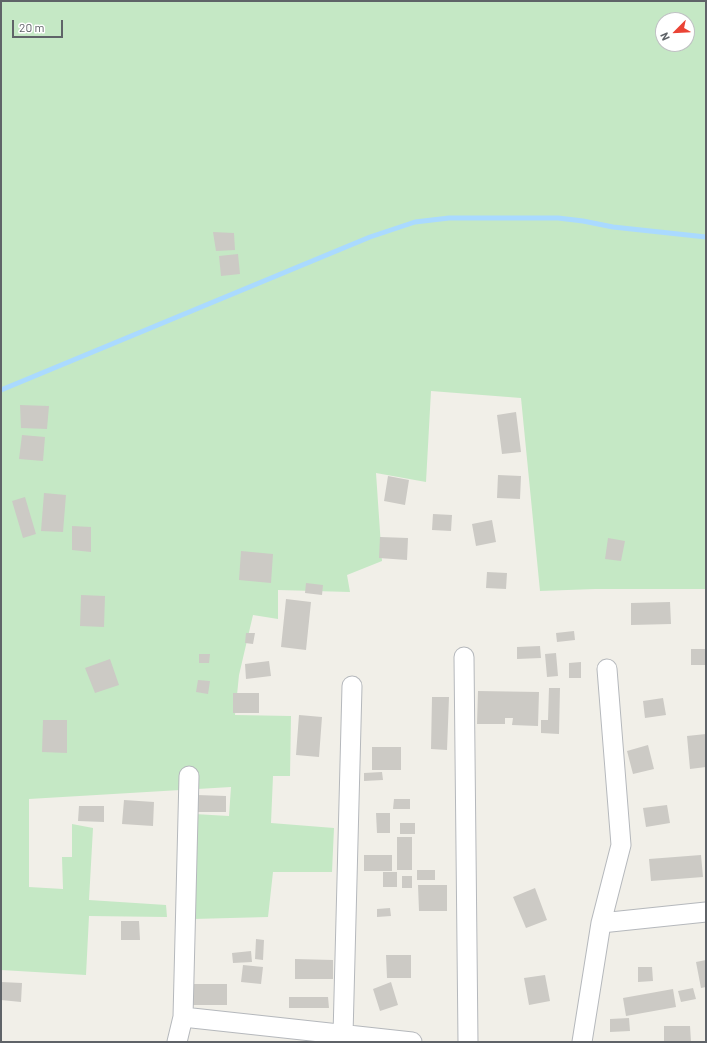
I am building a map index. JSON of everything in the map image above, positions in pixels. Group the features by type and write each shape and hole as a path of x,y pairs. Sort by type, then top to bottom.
{"street":[{"path":"464,657 468,1042"},
{"path":"582,1042 601,923 621,845 607,668"},
{"path":"343,1035 352,686"},
{"path":"177,1042 183,1018 189,776"},
{"path":"601,923 706,912"},
{"path":"183,1018 412,1042"}],"green space":[{"path":"1,1 706,1 706,589 595,589 540,591 521,398 431,391 426,482 376,473 382,561 347,575 350,592 278,590 278,619 253,615 239,675 235,715 291,716 290,776 273,776 271,823 334,828 332,872 273,872 268,917 193,919 194,814 229,816 231,787 29,799 29,887 63,889 62,857 72,857 72,824 93,828 89,900 166,905 167,917 89,916 86,975 1,970"}],"building":[{"path":"213,232 234,233 235,250 216,251"},
{"path":"238,254 240,274 221,276 219,256"},
{"path":"20,405 49,406 47,429 21,428"},
{"path":"516,412 521,452 502,454 497,415"},
{"path":"22,435 45,437 43,461 19,459"},
{"path":"498,475 521,476 520,499 497,498"},
{"path":"388,476 409,480 405,505 384,501"},
{"path":"44,493 66,495 63,532 41,531"},
{"path":"25,497 36,534 23,538 12,501"},
{"path":"433,514 452,515 451,531 432,530"},
{"path":"492,520 496,542 476,546 472,524"},
{"path":"72,526 91,527 91,552 72,550"},
{"path":"380,537 408,538 407,560 379,558"},
{"path":"608,538 625,541 621,561 605,559"},
{"path":"241,551 273,554 271,583 239,580"},
{"path":"487,572 507,573 506,589 486,588"},
{"path":"306,583 323,585 322,595 305,593"},
{"path":"81,595 105,596 104,627 80,626"},
{"path":"286,599 311,602 306,650 281,647"},
{"path":"670,602 671,624 631,625 631,603"},
{"path":"574,631 575,640 557,642 556,633"},
{"path":"246,633 255,633 253,644 245,643"},
{"path":"540,646 541,658 517,659 517,647"},
{"path":"691,649 706,649 706,665 691,665"},
{"path":"556,653 558,676 547,677 545,654"},
{"path":"199,654 210,654 209,663 199,663"},
{"path":"110,659 119,685 95,693 85,668"},
{"path":"269,661 271,676 246,679 245,664"},
{"path":"581,662 581,678 569,678 569,663"},
{"path":"198,680 210,681 208,694 196,692"},
{"path":"549,688 560,688 559,734 541,733 541,720 548,720"},
{"path":"478,691 539,692 538,726 512,725 513,718 505,718 505,724 477,724"},
{"path":"233,693 259,693 259,713 233,713"},
{"path":"432,697 449,697 447,750 431,749"},
{"path":"663,698 666,715 645,718 643,701"},
{"path":"299,715 322,717 319,757 296,755"},
{"path":"43,720 67,720 67,753 42,752"},
{"path":"706,734 706,767 690,769 687,736"},
{"path":"648,745 654,769 633,774 627,751"},
{"path":"372,747 401,747 401,770 372,770"},
{"path":"382,772 383,780 364,781 364,773"},
{"path":"197,795 226,796 226,812 197,812"},
{"path":"394,799 410,799 410,809 393,809"},
{"path":"124,800 154,802 153,826 122,824"},
{"path":"667,805 670,823 646,827 643,808"},
{"path":"79,806 104,806 104,822 78,821"},
{"path":"376,813 390,813 390,833 377,833"},
{"path":"400,823 415,823 415,834 400,834"},
{"path":"397,837 412,837 412,870 397,870"},
{"path":"364,855 392,855 392,871 364,871"},
{"path":"701,855 703,877 651,881 649,859"},
{"path":"417,870 435,870 435,880 417,880"},
{"path":"383,872 397,872 397,887 383,887"},
{"path":"402,876 412,876 412,888 402,888"},
{"path":"418,885 447,885 447,911 419,911"},
{"path":"535,888 547,920 526,928 513,897"},
{"path":"390,908 391,916 377,917 377,909"},
{"path":"121,921 139,921 140,940 121,940"},
{"path":"256,939 264,940 263,960 255,959"},
{"path":"251,951 252,962 233,963 232,953"},
{"path":"386,955 411,955 411,978 387,978"},
{"path":"295,959 333,960 333,979 295,979"},
{"path":"706,960 706,987 701,988 696,962"},
{"path":"243,965 263,967 261,984 241,982"},
{"path":"638,967 652,967 653,981 638,982"},
{"path":"545,975 550,1001 529,1005 524,978"},
{"path":"1,982 22,983 21,1002 1,1000"},
{"path":"391,982 398,1005 380,1011 373,989"},
{"path":"192,984 227,984 227,1005 192,1005"},
{"path":"693,988 696,999 681,1002 678,991"},
{"path":"673,989 676,1007 626,1016 623,998"},
{"path":"289,997 328,997 329,1008 289,1008"},
{"path":"629,1018 630,1031 610,1032 610,1019"},
{"path":"664,1026 690,1026 691,1042 664,1042"}],"waterway":[{"path":"1,390 370,237 415,222 449,218 558,218 613,227 706,237"}]}
